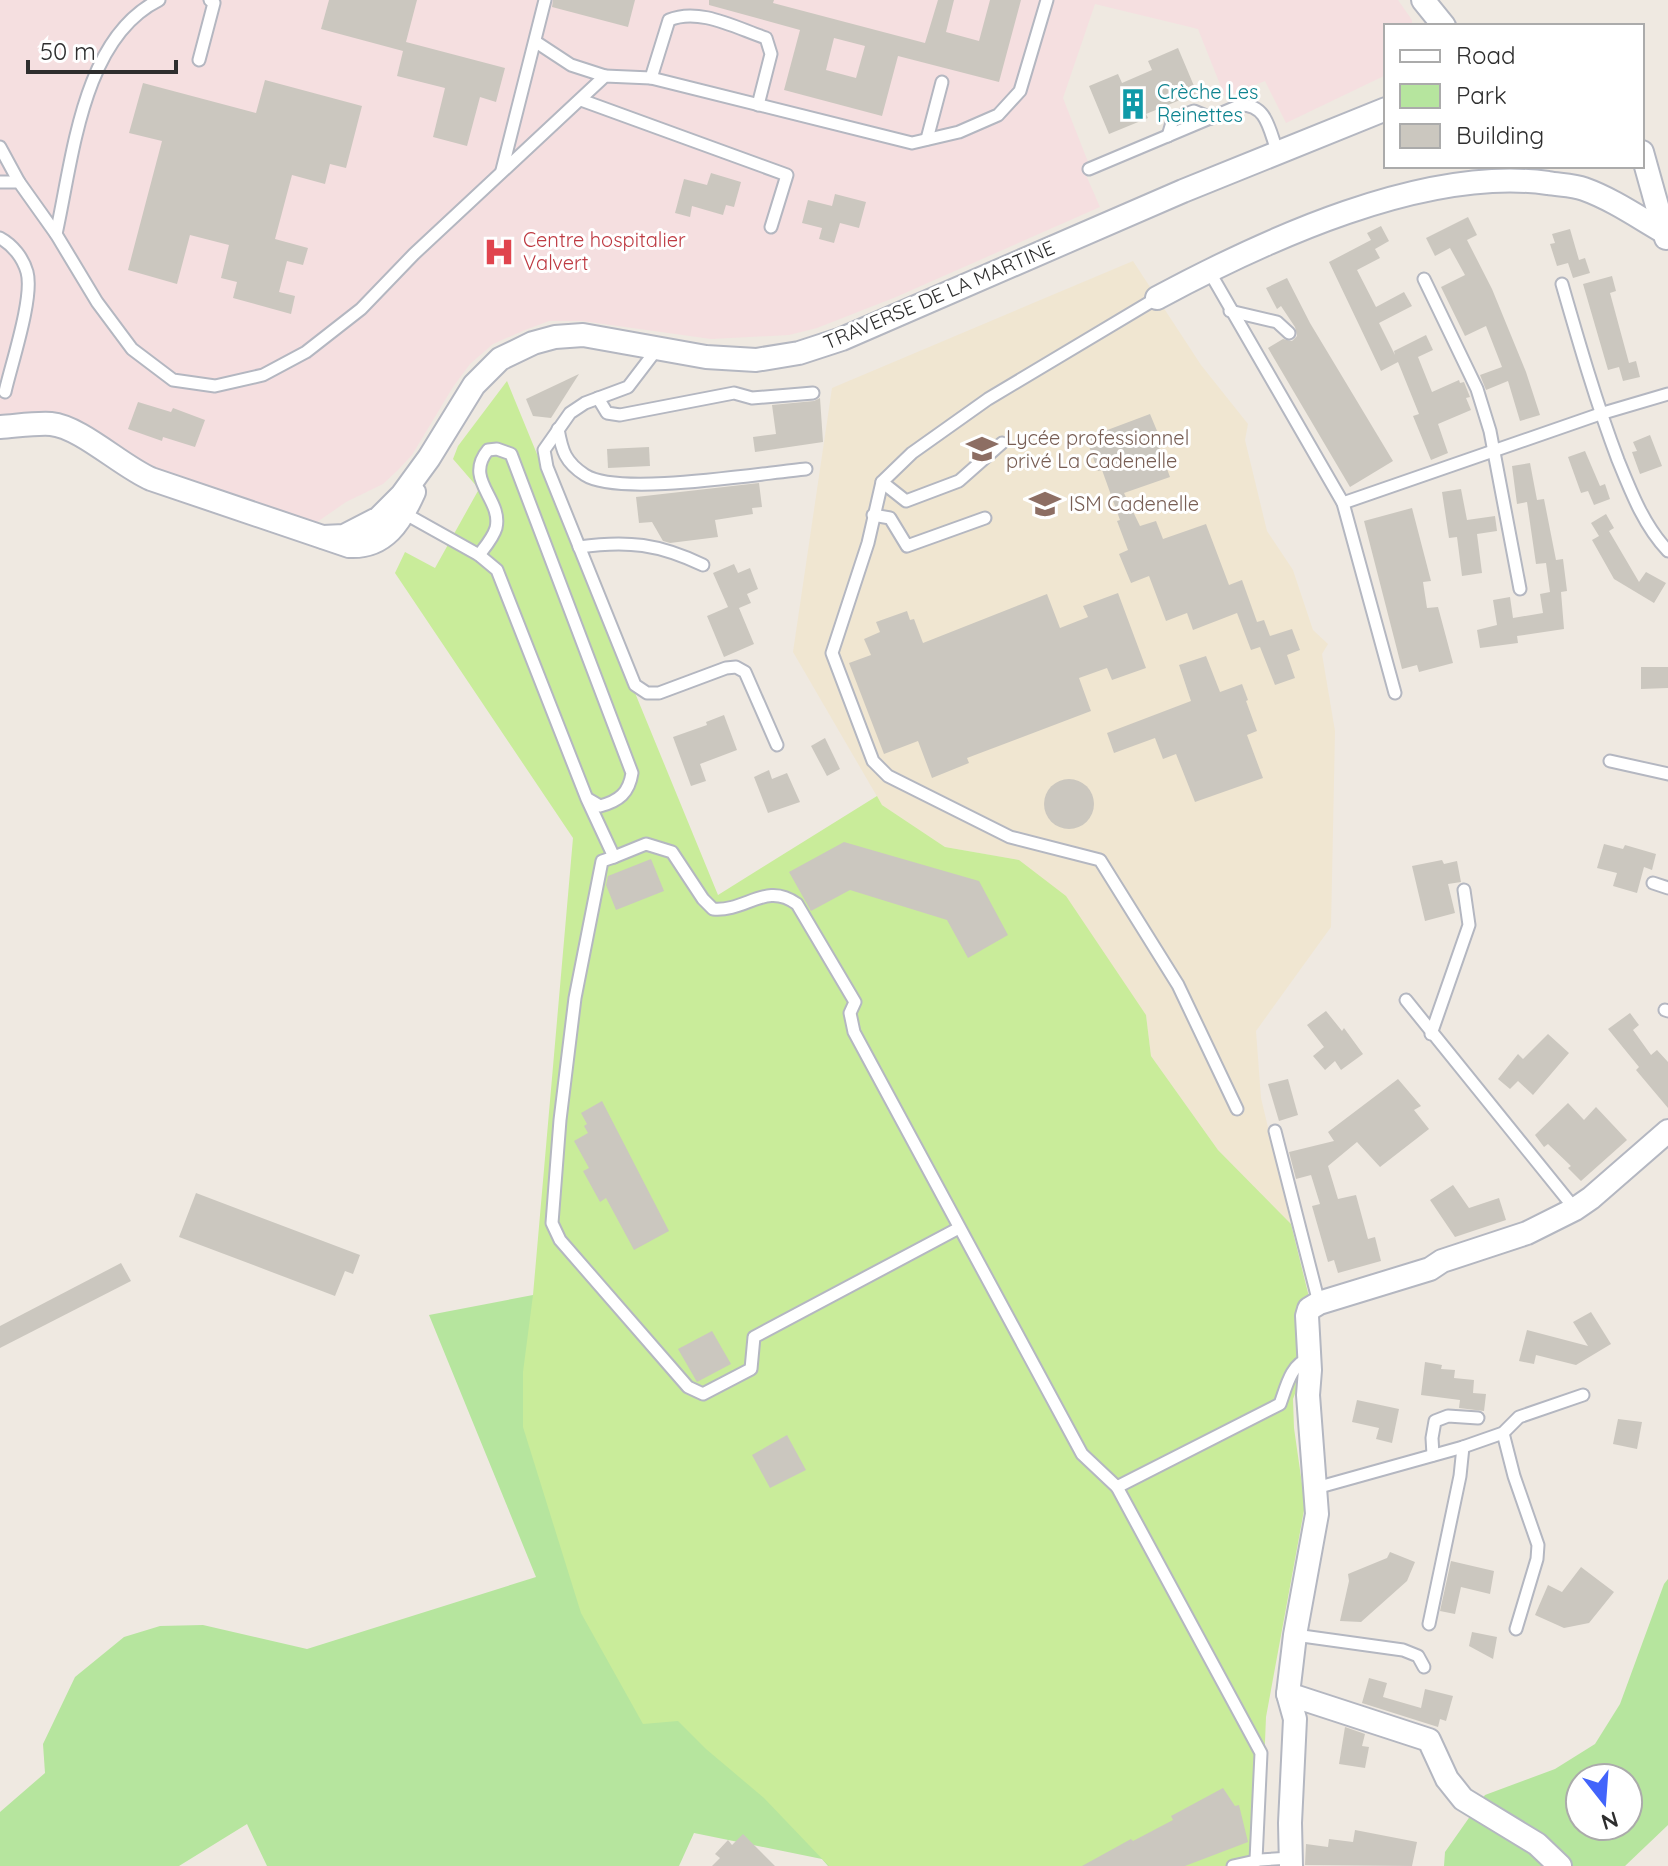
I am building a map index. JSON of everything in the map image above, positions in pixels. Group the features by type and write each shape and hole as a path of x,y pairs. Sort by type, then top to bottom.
{"street":[{"path":"1423,0 1441,24"},
{"name":"TRAVERSE DE LA MARTINE","path":"0,427 53,424 74,432 151,479 323,537 344,536 398,509 474,385 500,359 518,350 555,337 583,335 706,357 756,360 799,353 842,339 1384,110"},
{"path":"1644,156 1661,187 1666,239"},
{"path":"1157,298 1209,271 1348,212 1411,193 1491,181 1560,180 1608,200 1666,239"},
{"path":"1608,200 1661,187"},
{"path":"1291,1862 1295,1719 1288,1694 1295,1635 1317,1514 1308,1395 1309,1309 1527,1233 1591,1198 1665,1136"},
{"path":"1288,1694 1429,1740 1447,1779 1463,1799 1537,1844 1560,1866"}],"lane":[{"path":"56,234 88,91 112,42 140,9 159,0"},
{"path":"199,60 214,3 210,0"},
{"path":"502,171 545,0"},
{"path":"536,42 571,65 605,76 651,78 912,143 959,132 998,115 1020,91 1047,0"},
{"path":"651,78 669,20 685,13 766,38 771,54 758,105"},
{"path":"0,147 19,182 56,234 97,302 132,349 173,380 215,386 263,375 306,352 361,309 414,254 605,76"},
{"path":"927,139 942,82"},
{"path":"581,100 787,175 771,227"},
{"path":"1089,169 1168,136 1173,119 1194,111 1211,118 1241,105 1253,105 1262,112 1278,153"},
{"path":"0,182 19,182"},
{"path":"0,238 12,244 28,273 26,305 5,392"},
{"path":"1209,271 1343,503 1395,693"},
{"path":"1424,279 1477,389 1494,453 1520,589"},
{"path":"1562,284 1600,414 1633,497 1657,540 1668,551"},
{"path":"1157,298 988,399 912,453 882,482 868,543 832,653 873,761 888,776 1010,837 1100,860 1178,985 1237,1109"},
{"path":"1230,311 1277,322 1289,333"},
{"path":"657,349 628,387 570,413 544,450 547,467 635,685 647,693 659,693 736,667 745,672 777,745"},
{"path":"598,398 607,413 620,415 734,393 752,398 813,393"},
{"path":"1343,503 1600,414 1668,394"},
{"path":"558,429 563,455 587,476 607,481 651,485 806,469"},
{"path":"882,482 906,501 959,481 1002,443"},
{"path":"479,555 496,530 497,519 479,471 480,460 488,450 497,449 511,454 632,773 630,786 616,801 600,806 587,799"},
{"path":"398,509 479,555 497,570 587,799 614,857"},
{"path":"873,515 890,518 907,546 985,518"},
{"path":"579,547 608,542 657,546 703,565"},
{"path":"1610,761 1668,774"},
{"path":"959,1228 754,1337 751,1369 703,1394 688,1387 560,1240 552,1223 560,1120 575,998 602,861 646,844 672,852 713,909 725,910 769,895 784,894 797,904 855,1002 850,1013 854,1032 1082,1454 1117,1487 1261,1753 1256,1860"},
{"path":"1653,883 1668,888"},
{"path":"1431,1034 1469,925 1464,890"},
{"path":"1406,1000 1575,1209"},
{"path":"1275,1131 1319,1303"},
{"path":"1117,1487 1280,1404 1295,1367 1302,1360 1309,1359"},
{"path":"1316,1488 1463,1447 1503,1433 1519,1417 1583,1395"},
{"path":"1433,1455 1435,1421 1448,1416 1478,1418"},
{"path":"1503,1433 1538,1545 1537,1559 1516,1629"},
{"path":"1429,1624 1460,1476 1463,1447"},
{"path":"1295,1635 1403,1650 1418,1656 1424,1667"},
{"path":"1233,1866 1256,1860 1291,1862"}],"shaded area":[{"name":"Centre hospitalier Valvert","path":"0,0 1398,0 1412,20 1412,24 1384,24 1384,76 1286,123 1265,81 1225,97 1198,29 1095,4 1063,98 1088,162 1082,166 1100,207 896,297 817,328 789,335 711,339 582,321 549,321 525,330 493,344 470,364 412,455 383,484 346,502 310,527 151,474 53,418 0,415"},
{"path":"1133,261 1201,365 1248,424 1245,440 1267,531 1293,570 1313,630 1328,644 1322,654 1335,731 1331,927 1256,1031 1261,1098 1291,1224 1218,1150 1151,1056 1146,1015 1019,860 945,847 882,805 793,652 832,388"}],"green space":[{"path":"507,381 718,895 877,796 882,805 945,847 1019,860 1066,896 1146,1015 1151,1056 1218,1150 1291,1224 1310,1301 1298,1304 1304,1369 1293,1399 1305,1505 1266,1717 1260,1866 829,1866 764,1798 678,1721 643,1724 581,1613 523,1427 523,1372 533,1295 573,838 395,573 405,552 435,568 479,489 453,459 458,446"},
{"path":"533,1295 1045,1866 828,1866 822,1859 694,1833 679,1866 267,1866 247,1824 179,1866 0,1866 0,1812 45,1773 43,1744 75,1677 124,1637 160,1626 203,1625 307,1649 536,1577 429,1315"},
{"path":"1668,1579 1668,1825 1625,1866 1444,1866 1445,1852 1485,1795 1564,1763 1564,1842 1644,1842 1644,1762 1566,1762 1595,1744 1620,1704"}],"building":[{"path":"329,0 417,0 406,42 505,68 496,102 480,97 467,146 433,137 445,88 397,76 403,51 321,29"},
{"path":"553,0 635,0 628,27 552,7"},
{"path":"709,0 774,0 773,3 925,43 938,0 954,0 946,32 979,41 990,0 1021,0 999,82 898,56 882,116 784,90 800,30 709,5","holes":["834,38 865,46 856,78 826,70"]},
{"name":"Crèche Les Reinettes","path":"1178,48 1197,93 1146,114 1148,118 1109,134 1089,86 1118,74 1122,83 1152,70 1148,61"},
{"path":"265,80 362,106 346,168 330,164 325,184 292,175 275,239 308,248 303,265 287,261 279,292 295,296 291,314 233,298 237,282 221,278 229,245 190,235 177,284 128,270 162,141 129,133 143,83 256,113"},
{"path":"711,173 741,182 734,207 726,205 723,215 692,206 690,217 675,213 684,179 707,185"},
{"path":"835,194 866,202 859,228 840,223 834,243 819,239 822,228 802,223 808,200 832,206"},
{"path":"1468,217 1477,235 1467,240 1492,289 1540,415 1520,421 1508,381 1486,390 1480,375 1502,367 1486,326 1465,336 1441,287 1465,275 1450,248 1435,256 1426,238"},
{"path":"1381,226 1389,241 1375,249 1380,258 1357,270 1376,307 1404,292 1412,306 1379,323 1395,355 1394,351 1426,335 1433,350 1418,357 1432,392 1459,380 1460,383 1464,382 1470,397 1466,398 1471,410 1438,424 1448,453 1431,460 1413,416 1419,414 1398,362 1381,371 1329,262 1371,240 1367,233"},
{"path":"1570,229 1579,260 1585,258 1590,273 1573,278 1568,263 1557,266 1550,244 1555,243 1552,234"},
{"path":"1612,276 1616,291 1610,293 1629,363 1636,361 1640,377 1623,381 1619,367 1608,370 1583,284"},
{"path":"1287,278 1310,323 1393,461 1350,487 1268,348 1283,339 1292,341 1297,336 1295,327 1281,306 1277,309 1266,288"},
{"path":"579,374 551,418 533,416 526,399"},
{"path":"820,398 823,442 755,452 753,437 776,434 772,405"},
{"path":"138,402 171,412 173,408 205,420 195,447 163,437 162,441 128,429"},
{"path":"1150,414 1170,477 1124,493 1140,526 1156,521 1163,539 1206,524 1229,585 1242,580 1257,622 1264,620 1270,636 1292,629 1300,650 1287,655 1295,678 1275,685 1260,647 1251,650 1237,613 1193,630 1187,613 1166,621 1149,576 1131,583 1119,554 1128,550 1117,521 1120,520 1102,470 1098,471 1086,438"},
{"path":"1650,435 1662,466 1640,474 1632,452 1637,451 1633,442"},
{"path":"649,447 650,466 608,468 607,449"},
{"path":"1585,451 1600,486 1605,484 1610,499 1594,505 1588,491 1581,493 1568,457"},
{"path":"1530,463 1537,500 1544,499 1556,560 1563,559 1567,591 1561,592 1564,629 1517,636 1518,643 1480,648 1477,630 1497,625 1493,600 1510,597 1513,618 1543,613 1540,594 1550,592 1546,563 1536,564 1527,502 1517,504 1512,466"},
{"path":"759,483 762,507 752,508 753,514 715,520 718,537 670,543 663,541 652,522 639,523 636,497"},
{"path":"1461,489 1467,520 1495,516 1497,531 1477,534 1482,573 1462,576 1457,537 1449,538 1442,492"},
{"path":"1412,508 1431,581 1423,582 1427,608 1438,607 1453,663 1419,672 1417,665 1402,669 1364,521"},
{"path":"1606,514 1614,528 1609,531 1639,582 1646,572 1666,583 1654,603 1614,579 1592,540 1599,536 1591,523"},
{"path":"734,564 738,573 750,568 758,589 747,594 751,603 739,608 754,644 724,657 707,616 728,607 713,573"},
{"path":"1118,593 1146,668 1112,680 1107,668 1079,678 1091,711 967,758 969,763 932,778 918,741 884,754 849,663 871,655 864,639 880,632 876,622 907,611 910,620 914,619 923,643 1047,594 1060,628 1088,617 1083,606"},
{"path":"1206,656 1220,692 1242,684 1257,731 1247,735 1263,778 1195,802 1176,754 1163,759 1155,738 1114,753 1107,733 1191,701 1179,665"},
{"path":"1641,667 1668,667 1668,688 1641,689"},
{"path":"724,715 737,750 700,764 706,781 691,786 673,737 707,725 706,722"},
{"path":"825,738 840,769 827,776 811,746"},
{"path":"769,770 772,779 787,773 800,802 768,813 754,777"},
{"path":"1069,779 1087,786 1094,804 1087,822 1069,829 1051,822 1044,804 1051,786"},
{"path":"844,842 979,881 1008,935 968,958 947,920 850,890 811,911 789,872"},
{"path":"1604,844 1623,849 1625,845 1656,854 1652,870 1644,867 1637,893 1613,886 1617,873 1597,868"},
{"path":"651,859 664,891 616,910 606,885 608,876"},
{"path":"1442,860 1444,864 1457,861 1461,882 1448,884 1455,913 1425,921 1412,866"},
{"path":"1326,1011 1342,1031 1344,1028 1363,1054 1341,1070 1335,1061 1325,1070 1313,1056 1324,1047 1307,1025"},
{"path":"1630,1013 1639,1025 1633,1030 1651,1055 1657,1050 1668,1062 1668,1108 1636,1070 1639,1067 1608,1029"},
{"path":"1548,1034 1569,1053 1533,1095 1518,1081 1510,1089 1498,1079 1518,1054 1523,1059"},
{"path":"1288,1079 1298,1115 1279,1121 1268,1084"},
{"path":"1398,1079 1421,1106 1414,1110 1429,1129 1380,1167 1357,1142 1328,1166 1338,1199 1356,1195 1368,1239 1375,1237 1381,1261 1338,1273 1334,1260 1328,1262 1312,1206 1320,1204 1311,1175 1296,1179 1289,1152 1334,1141 1328,1132"},
{"path":"602,1101 669,1231 634,1250 606,1198 600,1202 583,1171 589,1168 574,1141 588,1133 581,1113"},
{"path":"1568,1103 1584,1120 1596,1107 1627,1140 1581,1181 1568,1168 1571,1166 1548,1144 1544,1147 1535,1135"},
{"path":"1453,1185 1469,1208 1499,1198 1506,1220 1455,1237 1430,1200"},
{"path":"196,1193 360,1255 353,1274 345,1271 335,1296 179,1237"},
{"path":"121,1263 131,1281 0,1348 0,1326"},
{"path":"1591,1312 1611,1344 1576,1365 1536,1355 1534,1364 1519,1361 1527,1330 1588,1346 1573,1322"},
{"path":"712,1331 731,1364 697,1382 678,1349"},
{"path":"1425,1362 1442,1365 1441,1369 1455,1370 1454,1378 1474,1380 1473,1393 1486,1394 1484,1411 1459,1408 1460,1400 1421,1395"},
{"path":"1357,1400 1399,1409 1392,1443 1376,1439 1379,1428 1352,1422"},
{"path":"1618,1419 1642,1422 1637,1449 1613,1444"},
{"path":"787,1435 806,1470 770,1488 752,1455"},
{"path":"1390,1552 1415,1562 1407,1581 1361,1622 1340,1621 1348,1574 1387,1558"},
{"path":"1451,1561 1494,1571 1490,1594 1461,1587 1455,1614 1440,1611"},
{"path":"1581,1567 1614,1592 1589,1623 1564,1628 1535,1615 1548,1585 1562,1592"},
{"path":"1472,1632 1497,1637 1493,1659 1469,1646"},
{"path":"1369,1678 1387,1683 1383,1697 1421,1708 1425,1689 1453,1696 1446,1721 1440,1719 1438,1727 1362,1703"},
{"path":"1345,1727 1365,1734 1362,1746 1369,1747 1365,1768 1339,1764"},
{"path":"1223,1788 1235,1806 1239,1805 1248,1842 1185,1866 1082,1866 1173,1820 1171,1816"},
{"path":"1355,1830 1417,1842 1412,1866 1305,1865 1306,1844 1328,1847 1329,1839 1353,1842"},
{"path":"743,1834 775,1866 712,1866 720,1858 715,1854 728,1840 732,1845"}],"place":[{"name":"Crèche Les Reinettes","path":"1133,104"},
{"name":"Centre hospitalier Valvert","path":"499,252"},
{"name":"Lycée professionnel privé La Cadenelle","path":"982,449"},
{"name":"ISM Cadenelle","path":"1045,504"}]}
